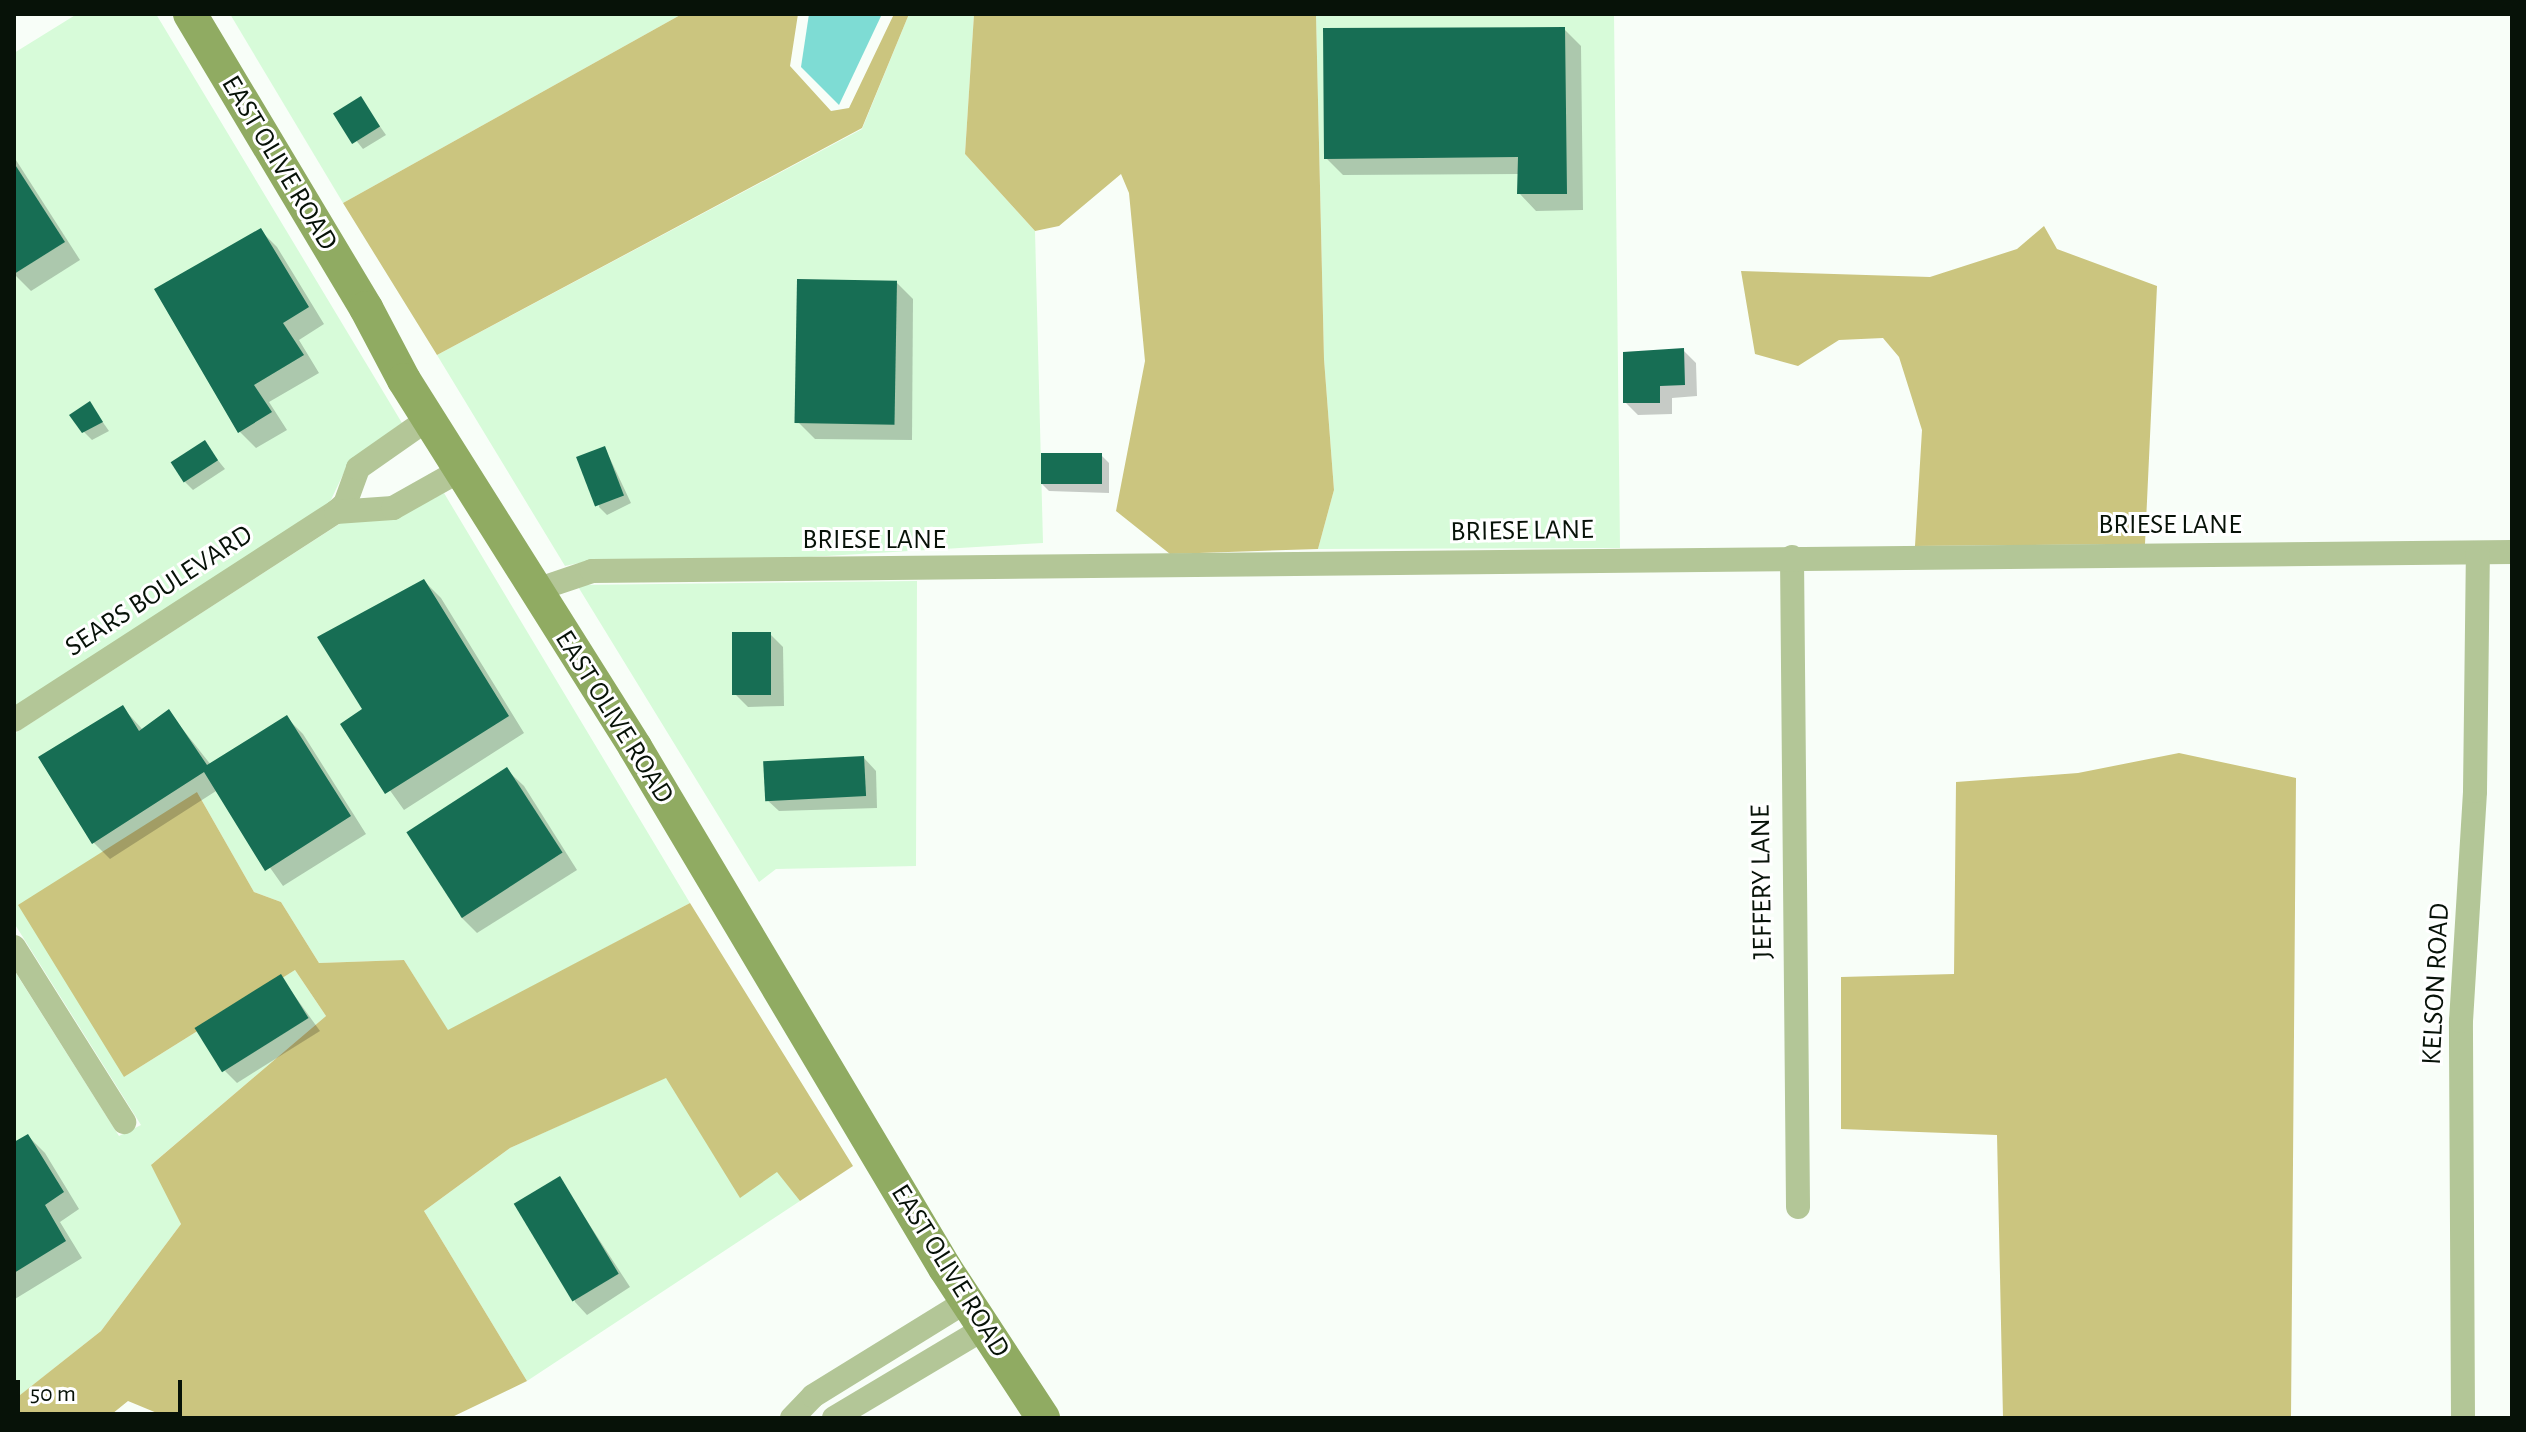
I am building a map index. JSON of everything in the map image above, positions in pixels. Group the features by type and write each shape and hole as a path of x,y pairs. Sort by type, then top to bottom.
{"street":[{"name":"EAST OLIVE ROAD","path":"190,14 459,471 536,590 976,1315 1043,1418"},
{"name":"SEARS BOULEVARD","path":"14,720 336,512 345,504 358,468 428,419"},
{"name":"SEARS BOULEVARD","path":"336,512 393,508 459,471"},
{"name":"BRIESE LANE","path":"536,590 592,571 2512,552"},
{"name":"KELSON ROAD","path":"2463,1418 2461,1021 2475,791 2478,553"},
{"name":"JEFFERY LANE","path":"1792,557 1798,1207"},
{"path":"14,947 124,1122"},
{"path":"792,1418 813,1396 976,1315"},
{"path":"834,1418 976,1315"}],"shaded area":[{"path":"77,14 156,14 402,423 350,460 329,504 14,707 14,53"},
{"path":"230,14 682,14 343,203"},
{"path":"682,14 798,14 790,66 831,111 849,108 894,14 909,14 862,128 437,355 343,203"},
{"path":"909,14 974,14 965,154 1035,231 1043,543 776,559 593,560 565,566 437,355 862,129"},
{"path":"974,14 1316,14 1324,359 1334,490 1318,549 1170,554 1116,511 1145,361 1129,193 1121,174 1059,226 1035,231 965,154"},
{"path":"1316,14 1614,14 1620,548 1318,549 1334,490 1324,359"},
{"path":"2044,226 2057,249 2157,286 2145,544 1915,546 1922,430 1899,357 1883,338 1839,340 1798,366 1755,354 1741,271 1930,277 2017,249"},
{"path":"444,493 690,903 448,1031 404,960 319,963 281,902 254,892 197,792 124,1077 295,970 326,1016 152,1164 181,1224 101,1331 14,1400 14,970 119,1136 141,1125 14,923 14,734 344,521 395,519"},
{"path":"917,581 916,866 776,869 759,882 577,585"},
{"path":"2179,753 2296,778 2291,1418 2003,1418 1997,1135 1841,1129 1841,977 1954,974 1956,782 2078,773"},
{"path":"197,792 254,892 281,902 319,963 404,960 448,1030 690,903 853,1166 800,1201 777,1172 740,1198 666,1078 510,1148 424,1211 527,1381 450,1418 169,1418 128,1401 107,1418 14,1418 15,1399 101,1331 181,1224 151,1165 326,1016 295,970 124,1077 18,905"},
{"path":"666,1077 740,1197 777,1171 800,1201 527,1381 424,1211 510,1148"}],"water":[{"path":"809,14 882,14 839,105 801,67"}],"building":[{"path":"1565,27 1567,194 1517,194 1518,157 1324,159 1323,28"},
{"path":"361,96 380,127 352,144 333,113"},
{"path":"14,163 65,242 14,274"},
{"path":"261,228 309,307 283,323 304,355 254,385 272,412 238,433 154,289"},
{"path":"797,279 897,281 894,425 794,423"},
{"path":"1684,348 1685,385 1660,386 1660,403 1623,403 1623,352"},
{"path":"90,401 103,422 82,433 69,415"},
{"path":"205,440 218,460 184,482 171,462"},
{"path":"605,446 624,495 595,507 576,457"},
{"path":"1041,453 1102,453 1102,484 1041,484"},
{"path":"424,579 509,716 385,794 340,724 362,709 317,637"},
{"path":"732,632 771,632 771,695 732,695"},
{"path":"123,705 139,731 169,709 207,765 287,715 351,816 265,871 204,772 92,844 38,757"},
{"path":"864,756 866,796 765,801 763,761"},
{"path":"507,767 563,853 462,918 406,832"},
{"path":"281,974 309,1018 222,1072 194,1028"},
{"path":"28,1134 64,1192 45,1205 66,1241 14,1273 14,1142"},
{"path":"560,1176 619,1274 572,1302 514,1204"}]}
